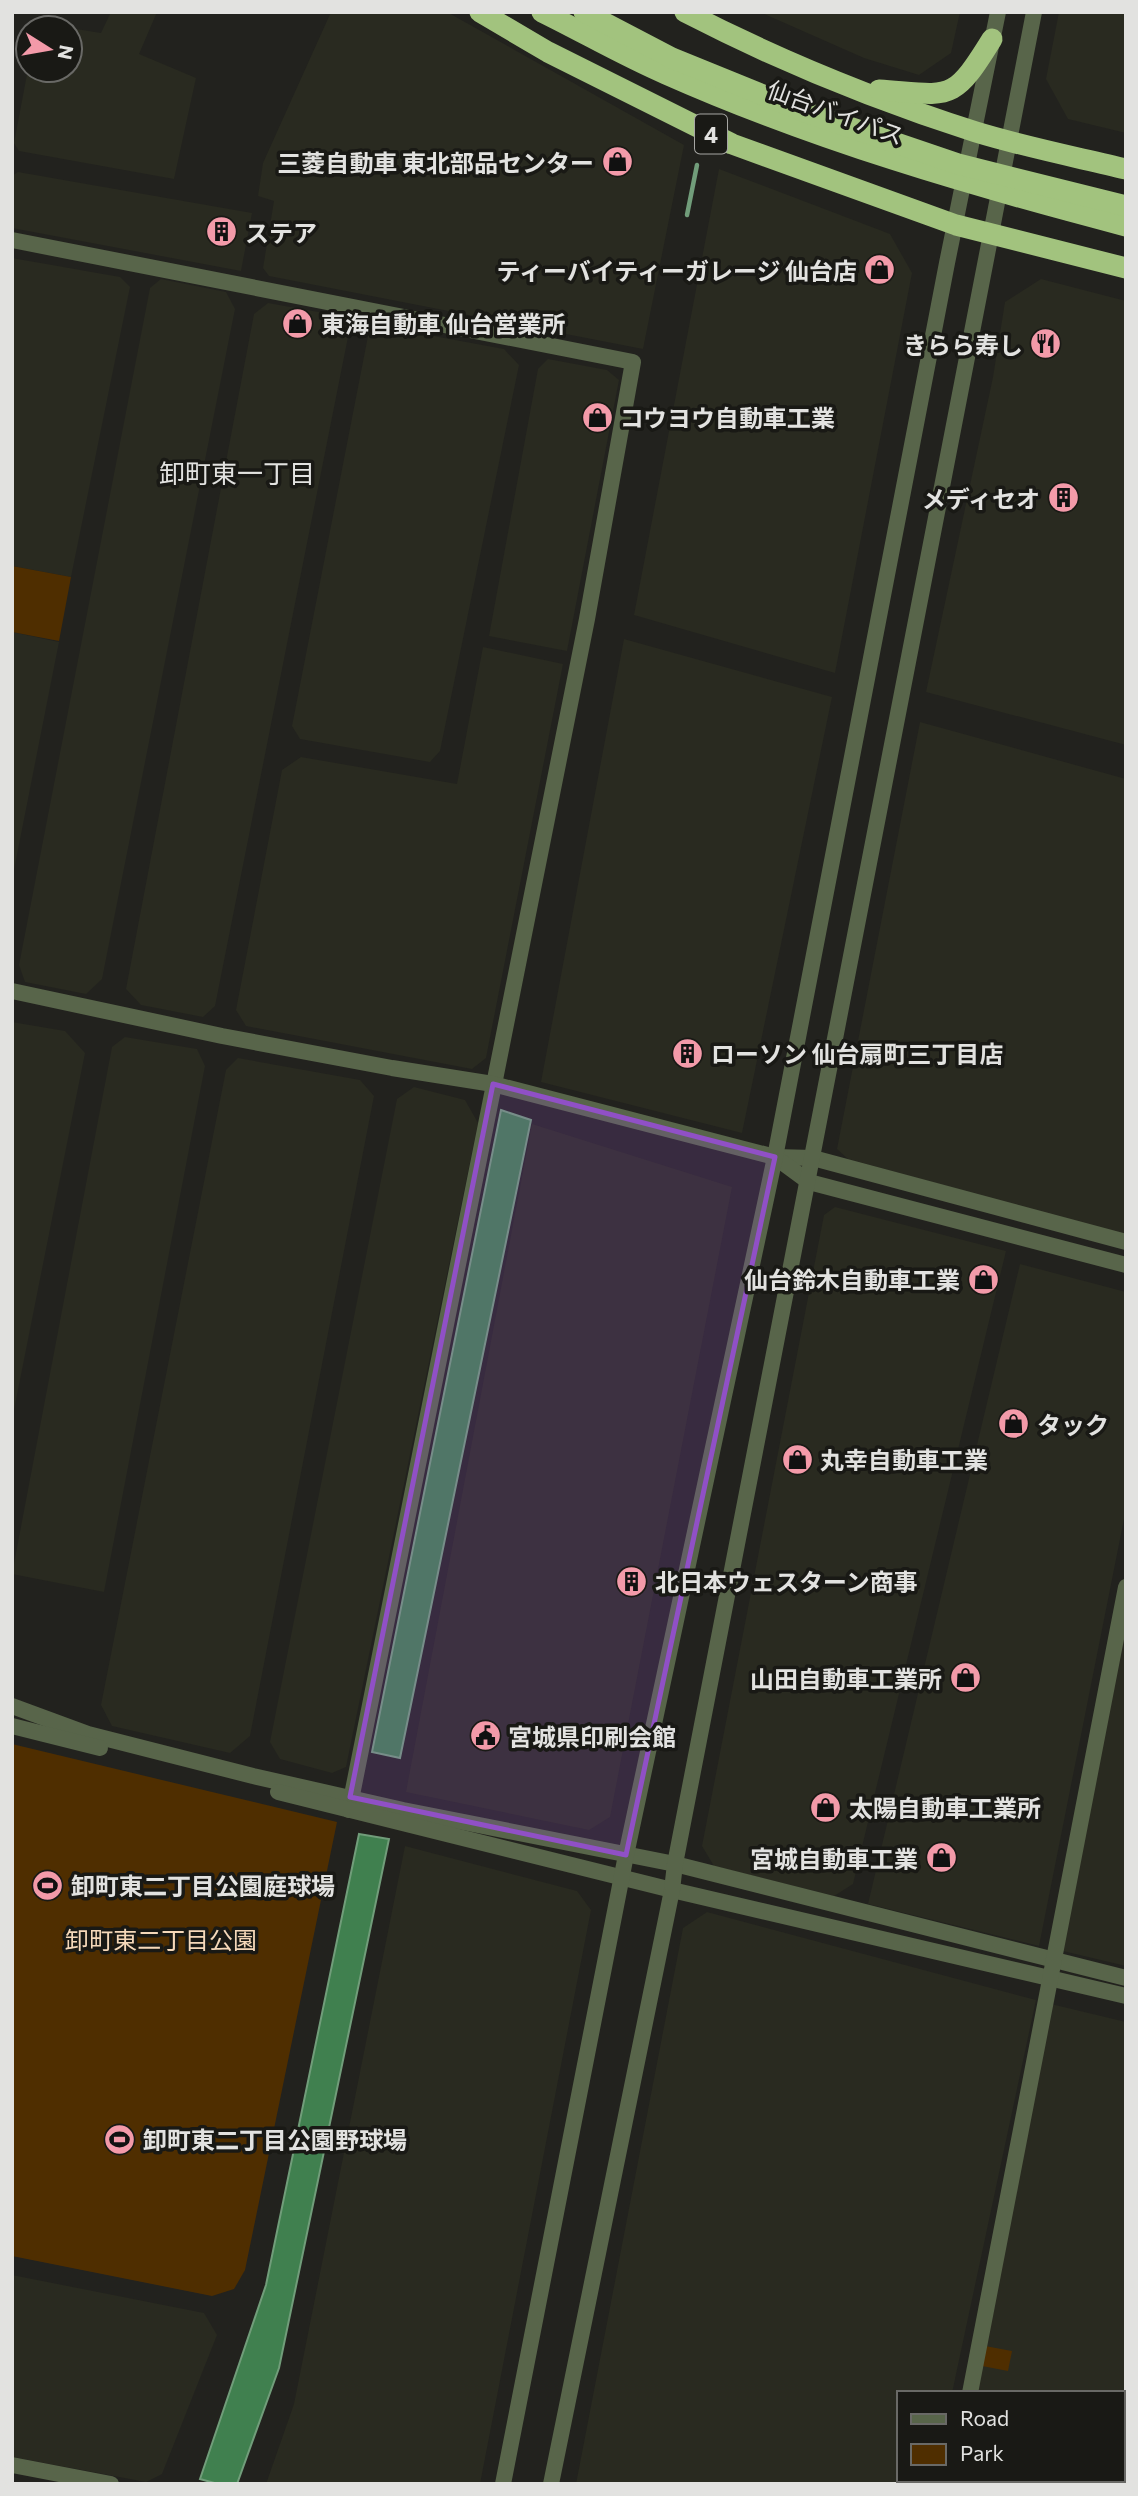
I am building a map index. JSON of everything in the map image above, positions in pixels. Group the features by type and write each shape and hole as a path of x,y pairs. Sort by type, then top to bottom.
{"highway":[{"name":"4","path":"480,12 548,52 732,144 956,225 1126,268"},
{"name":"仙台バイパス","path":"542,12 668,66 799,128 953,179 1126,226"},
{"name":"仙台バイパス","path":"584,12 668,66 945,159 1126,206"},
{"path":"685,12 736,38 852,88 975,131 1126,169"},
{"path":"852,88 950,92 965,80 992,39"}],"street":[{"path":"503,2484 626,1855 775,1157 998,12"},
{"path":"551,2484 672,1890 1034,12"},
{"path":"12,240 634,362 587,620 349,1803"},
{"path":"12,991 235,1039 493,1084 775,1157 813,1158 1126,1242"},
{"path":"775,1157 809,1182 1126,1265"},
{"path":"970,2391 1126,1587"},
{"path":"12,1706 88,1734 253,1776 622,1878 1053,1970 1126,1978"},
{"path":"12,1726 349,1803 675,1864 1053,1970 1126,1996"},
{"path":"12,2465 111,2484"}],"highlighted area":[{"path":"493,1084 775,1157 626,1855 350,1797"}],"shaded area":[{"path":"111,12 157,12 139,54 196,78 174,179 19,151 14,143 25,84 84,84 84,30 101,33"},
{"path":"331,12 447,12 684,145 643,349 269,276 263,268 274,201 258,196 263,163"},
{"path":"760,12 960,12 951,53 919,75 864,58"},
{"path":"1059,12 1126,12 1126,133 1068,119 1046,79"},
{"path":"719,169 890,234 912,273 835,673 634,615"},
{"path":"18,172 252,213 241,271 12,228 12,176"},
{"path":"12,258 120,277 130,287 71,577 12,566"},
{"path":"161,279 226,292 235,309 102,979 86,994 25,982 19,965 150,288"},
{"path":"1041,279 1126,301 1126,745 926,692 993,377 1005,302"},
{"path":"268,303 341,316 350,327 215,1006 203,1017 141,1005 126,989 254,314"},
{"path":"379,326 504,349 519,365 440,751 430,762 300,739 292,726 368,336"},
{"path":"548,359 607,370 619,380 567,651 489,636 538,369"},
{"path":"12,632 59,642 12,880"},
{"path":"624,639 832,697 742,1133 541,1082"},
{"path":"483,647 563,664 486,1058 472,1069 246,1026 236,1010 282,770 301,757 457,784"},
{"path":"920,722 1126,779 1126,1236 848,1159 837,1149"},
{"path":"12,1022 65,1031 85,1053 12,1420"},
{"path":"125,1037 197,1049 205,1066 104,1592 12,1574 112,1047"},
{"path":"238,1058 360,1080 374,1096 250,1736 230,1753 112,1726 101,1705 226,1070"},
{"path":"414,1087 465,1100 478,1123 346,1767 332,1773 280,1759 270,1742 397,1099"},
{"path":"501,1110 531,1120 400,1758 372,1752"},
{"path":"532,1124 732,1187 610,1817 589,1830 406,1792"},
{"path":"835,1207 1006,1251 853,1884 834,1896 714,1866 702,1846 824,1215"},
{"path":"1020,1264 1126,1292 1126,1509 1039,1946 868,1904"},
{"path":"1126,1620 1126,1966 1063,1951"},
{"path":"359,1834 389,1839 279,2368 237,2484 218,2484 200,2479 266,2285"},
{"path":"405,1846 577,1891 591,1910 480,2484 266,2484 294,2404"},
{"path":"707,1912 1036,2000 952,2391 897,2391 897,2482 933,2484 576,2484 683,1928"},
{"path":"1051,2004 1126,2022 1126,2484 955,2484 1124,2482 1124,2391 973,2391"},
{"path":"12,2275 204,2313 217,2335 162,2474 146,2482 12,2457"}],"green space":[{"path":"12,566 71,577 59,641 12,632"},
{"name":"卸町東二丁目公園","path":"12,1744 337,1822 245,2270 234,2289 212,2296 12,2256"},
{"path":"985,2346 1012,2351 1008,2371 982,2366"}],"waterway":[{"path":"687,215 697,165"}],"place":[{"name":"三菱自動車 東北部品センター","path":"617,162"},
{"name":"ステア","path":"222,232"},
{"name":"ティーバイティーガレージ 仙台店","path":"880,270"},
{"name":"東海自動車 仙台営業所","path":"298,323"},
{"name":"きらら寿し","path":"1046,344"},
{"name":"コウヨウ自動車工業","path":"597,417"},
{"name":"メディセオ","path":"1063,498"},
{"name":"ローソン 仙台扇町三丁目店","path":"688,1053"},
{"name":"仙台鈴木自動車工業","path":"983,1279"},
{"name":"タック","path":"1014,1424"},
{"name":"丸幸自動車工業","path":"797,1459"},
{"name":"北日本ウェスターン商事","path":"632,1581"},
{"name":"山田自動車工業所","path":"965,1678"},
{"name":"宮城県印刷会館","path":"485,1736"},
{"name":"太陽自動車工業所","path":"826,1807"},
{"name":"宮城自動車工業","path":"941,1858"},
{"name":"卸町東二丁目公園庭球場","path":"48,1885"},
{"name":"卸町東二丁目公園野球場","path":"120,2139"}],"district":[{"name":"卸町東一丁目","path":"237,472"}]}
